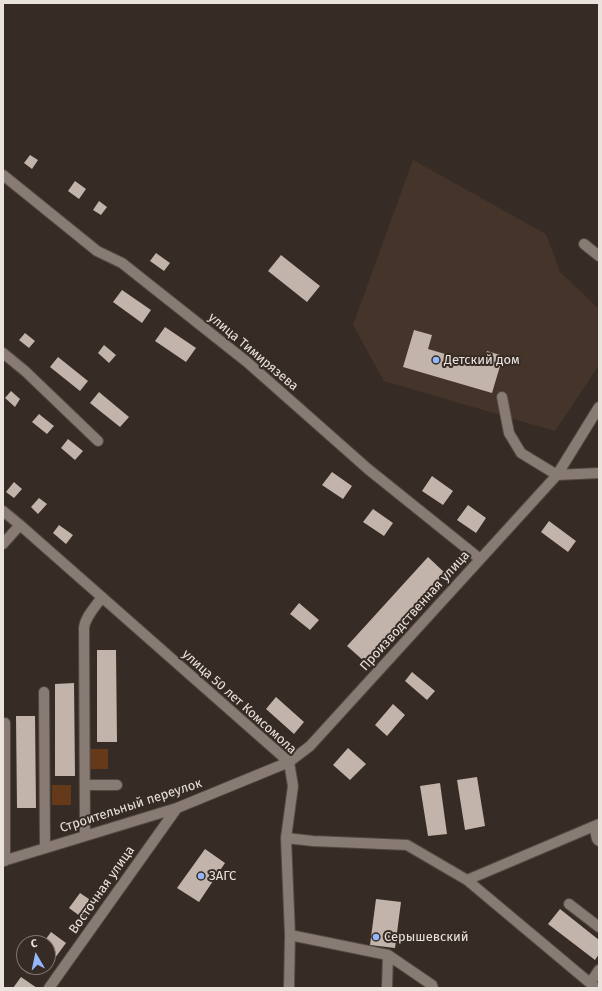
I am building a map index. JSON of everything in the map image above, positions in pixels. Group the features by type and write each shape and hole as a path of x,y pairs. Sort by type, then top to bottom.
{"street":[{"name":"улица Тимирязева","path":"3,175 97,251 122,263 241,357 368,469 480,559"},
{"path":"584,244 599,256"},
{"path":"3,353 25,371 98,441"},
{"path":"502,397 509,433 521,453 557,474 599,473"},
{"name":"Производственная улица","path":"288,762 310,746 557,474 599,407"},
{"name":"улица 50 лет Комсомола","path":"3,511 288,762 293,786 286,838 290,935 289,988"},
{"path":"3,544 20,525"},
{"path":"85,836 84,623 102,597"},
{"path":"44,692 45,848"},
{"path":"4,861 5,723"},
{"name":"Строительный переулок","path":"4,861 177,808 288,762"},
{"path":"85,785 117,785"},
{"name":"Восточная улица","path":"49,988 177,808"},
{"path":"467,880 596,825 596,840 599,841"},
{"path":"286,838 313,841 407,845 467,880 593,985 599,970"},
{"path":"569,904 599,927"},
{"path":"290,935 388,955 432,985 433,988"},
{"path":"387,988 388,955"}],"shaded area":[{"path":"413,160 546,234 560,272 599,309 599,365 555,431 384,381 353,325"},
{"path":"88,749 108,749 108,769 88,769"},
{"path":"52,785 71,785 71,805 52,805"}],"building":[{"path":"30,155 38,160 32,169 24,163"},
{"path":"75,181 86,189 79,199 68,191"},
{"path":"99,201 107,207 101,215 93,210"},
{"path":"156,253 170,263 164,271 150,261"},
{"path":"281,255 320,286 307,302 268,271"},
{"path":"122,290 151,310 142,323 113,302"},
{"path":"165,327 196,348 186,362 155,341"},
{"name":"Детский дом","path":"414,330 432,335 428,349 483,365 487,351 503,356 492,393 403,367"},
{"path":"25,333 35,341 29,348 19,340"},
{"path":"104,345 116,355 109,363 98,353"},
{"path":"58,357 88,381 80,391 50,367"},
{"path":"11,391 20,399 15,407 5,398"},
{"path":"99,392 129,417 120,427 90,403"},
{"path":"39,414 54,426 47,434 32,422"},
{"path":"68,439 83,451 75,460 61,448"},
{"path":"332,472 352,486 343,499 322,485"},
{"path":"432,476 453,491 443,505 422,491"},
{"path":"14,482 22,489 14,498 6,492"},
{"path":"39,498 47,504 38,514 31,507"},
{"path":"468,505 486,518 476,533 457,520"},
{"path":"373,509 393,523 384,536 363,522"},
{"path":"549,521 576,541 568,552 541,532"},
{"path":"59,525 73,535 66,544 53,533"},
{"path":"428,557 445,573 365,662 347,646"},
{"path":"299,603 319,620 310,630 290,614"},
{"path":"97,650 116,650 117,742 97,742"},
{"path":"412,672 435,691 427,700 405,681"},
{"path":"74,683 75,776 55,776 55,684"},
{"path":"276,697 304,722 294,734 266,709"},
{"path":"393,704 405,715 387,736 375,725"},
{"path":"16,716 35,716 36,808 17,808"},
{"path":"348,748 366,764 350,780 333,765"},
{"path":"477,777 485,826 465,830 457,780"},
{"path":"440,783 447,834 428,836 420,786"},
{"name":"ЗАГС","path":"205,849 225,863 199,902 177,888"},
{"path":"80,893 95,903 84,919 69,908"},
{"path":"376,899 401,902 395,948 370,945"},
{"path":"560,909 599,940 599,954 595,960 548,924"},
{"path":"56,936 66,943 56,957"},
{"path":"21,977 37,988 13,988"}],"place":[{"name":"Детский дом","path":"436,360"},
{"name":"ЗАГС","path":"201,876"},
{"name":"Серышевский","path":"376,937"}]}
